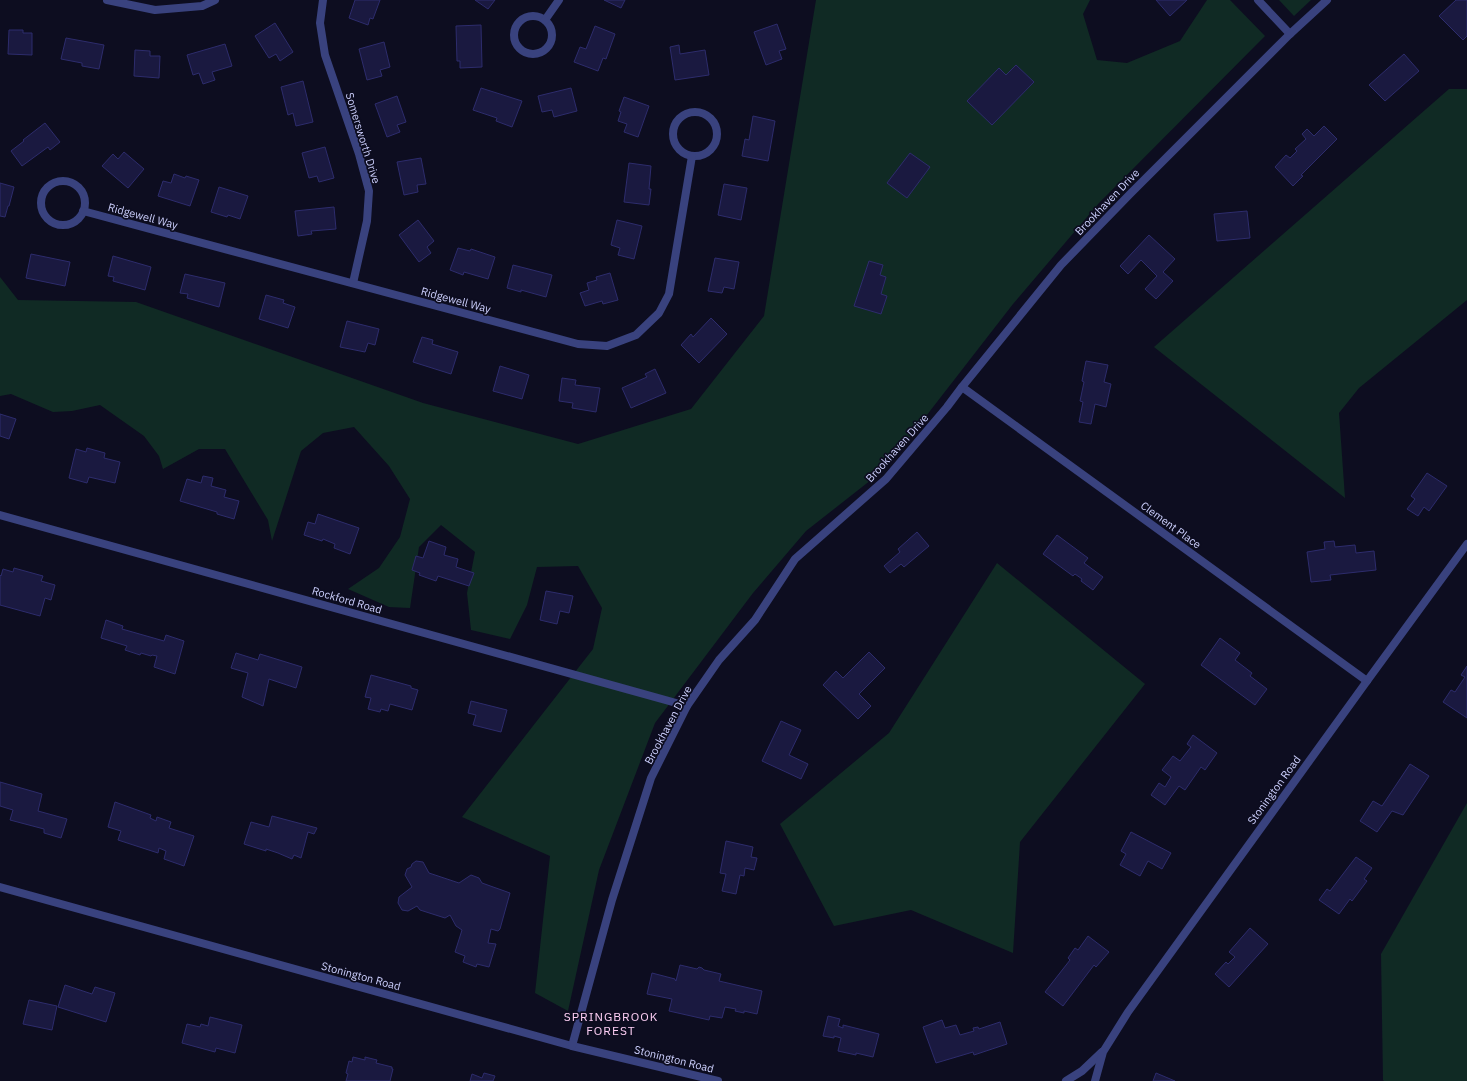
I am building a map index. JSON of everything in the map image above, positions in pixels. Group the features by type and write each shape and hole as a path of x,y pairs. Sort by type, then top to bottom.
{"street":[{"path":"107,0 155,10 202,6 215,0"},
{"name":"Somersworth Drive","path":"323,0 320,23 325,55 359,154 369,191 368,221 353,283"},
{"path":"545,20 559,0"},
{"path":"1258,0 1290,34"},
{"name":"Brookhaven Drive","path":"572,1046 612,900 651,778 687,706 719,660 755,620 795,559 886,480 947,407 1061,265 1290,34 1327,0"},
{"path":"539,17 545,20 549,25 552,36 548,47 544,51 532,54 521,49 515,38 517,26 527,18 539,17"},
{"path":"692,112 706,115 712,120 716,126 717,134 716,141 712,147 700,155 692,156 680,150 673,138 675,124 679,118 692,112"},
{"name":"Ridgewell Way","path":"83,211 578,344 607,346 636,335 659,313 669,294 692,156"},
{"path":"58,182 72,184 78,188 85,201 83,211 77,220 71,224 57,224 45,216 42,210 42,196 51,185 58,182"},
{"name":"Clement Place","path":"962,387 1367,680"},
{"name":"Rockford Road","path":"0,515 687,706"},
{"name":"Stonington Road","path":"1066,1081 1082,1071 1103,1052 1128,1012 1367,680 1467,544"},
{"name":"Stonington Road","path":"0,887 572,1046 718,1081"},
{"name":"Stonington Road","path":"1095,1081 1103,1052"}],"green space":[{"path":"816,0 1090,0 1083,14 1097,60 1127,63 1180,41 1207,0 1230,0 1265,36 1099,203 1013,304 885,469 806,531 753,593 655,723 599,870 568,1011 535,993 550,856 462,817 593,649 602,608 578,566 537,567 527,605 510,639 471,630 467,593 475,552 441,525 419,547 410,608 389,607 348,589 379,568 400,537 410,499 389,466 354,427 323,433 301,451 272,541 268,520 225,449 199,449 163,469 159,456 144,436 100,405 72,411 53,412 11,394 0,396 0,277 18,300 136,302 423,403 578,444 691,409 764,316"},
{"path":"1279,0 1311,0 1294,16"},
{"path":"1449,89 1467,89 1467,300 1359,388 1339,413 1345,498 1154,347"},
{"path":"997,563 1145,684 1020,842 1013,953 911,910 834,926 780,824 889,733"},
{"path":"1467,803 1467,1081 1384,1081 1381,954"}],"building":[{"path":"355,0 380,0 373,19 370,18 368,25 349,18"},
{"path":"475,0 495,0 488,9"},
{"path":"604,0 625,0 621,8"},
{"path":"1156,0 1187,0 1170,16"},
{"path":"1456,0 1467,0 1467,36 1463,40 1439,16"},
{"path":"275,23 293,52 280,61 276,54 269,58 255,36"},
{"path":"777,24 786,49 779,51 782,59 766,65 754,32"},
{"path":"481,25 482,67 460,68 460,61 457,61 456,26"},
{"path":"595,26 615,34 606,59 603,58 598,71 574,62 580,47 586,49"},
{"path":"9,30 23,30 23,33 32,33 32,55 8,54"},
{"path":"66,38 104,45 99,69 82,66 82,63 61,59"},
{"path":"384,42 390,67 380,70 382,76 367,80 359,49"},
{"path":"225,44 232,66 212,72 215,80 203,84 199,73 193,75 187,55"},
{"path":"679,45 680,54 705,50 709,75 675,80 670,47"},
{"path":"135,50 150,51 150,56 160,56 159,78 134,76"},
{"path":"1404,54 1419,71 1385,101 1369,85"},
{"path":"1016,65 1034,82 992,125 967,101 999,68 1006,75"},
{"path":"303,81 313,122 296,126 293,113 288,115 281,87"},
{"path":"481,88 522,101 512,127 496,121 497,118 473,110"},
{"path":"571,88 577,111 554,117 552,110 542,112 538,96"},
{"path":"397,96 406,122 397,125 400,132 387,137 375,104"},
{"path":"624,97 649,106 638,137 624,132 627,124 618,121 621,112 619,111"},
{"path":"753,116 775,121 768,161 742,156 745,139 749,140"},
{"path":"45,123 60,142 50,150 48,147 22,166 11,151"},
{"path":"1324,126 1337,139 1301,175 1303,176 1293,186 1275,167 1286,155 1290,158 1297,151 1295,149 1306,139 1302,134 1307,129 1314,136"},
{"path":"325,147 334,178 319,182 317,176 309,178 302,153"},
{"path":"124,152 144,169 128,188 102,166 113,154 118,159"},
{"path":"910,153 930,167 907,198 887,183"},
{"path":"421,158 426,184 417,185 418,192 404,195 397,162"},
{"path":"629,163 651,166 649,205 624,202"},
{"path":"174,174 185,178 186,176 199,180 190,206 158,196 163,181 171,183"},
{"path":"0,183 14,187 5,217 0,216"},
{"path":"724,184 747,188 741,220 718,215"},
{"path":"219,187 248,196 240,219 211,212"},
{"path":"334,207 336,229 311,231 312,234 298,236 295,211"},
{"path":"1247,211 1250,238 1217,241 1214,214"},
{"path":"418,220 434,241 427,247 431,253 419,262 399,235"},
{"path":"617,220 642,226 634,259 618,255 620,248 611,245"},
{"path":"1149,235 1175,259 1163,272 1173,281 1156,299 1145,289 1157,276 1141,260 1128,274 1120,266"},
{"path":"458,248 470,251 471,249 495,257 488,279 464,272 463,275 450,270"},
{"path":"31,254 70,262 65,286 26,278"},
{"path":"113,256 151,267 145,290 113,281 114,277 108,276"},
{"path":"715,258 739,262 734,289 724,287 722,293 708,291"},
{"path":"869,261 883,265 880,275 886,277 881,294 887,296 881,314 854,306"},
{"path":"513,265 552,275 546,297 507,288"},
{"path":"610,273 618,300 603,304 602,301 585,306 580,293 589,290 587,283 597,280 596,277"},
{"path":"185,274 225,283 219,307 187,298 188,294 180,293"},
{"path":"266,295 284,300 283,303 295,307 288,328 259,319"},
{"path":"711,318 727,334 699,363 681,345 691,334 693,337"},
{"path":"347,321 379,329 375,345 368,343 365,352 340,347"},
{"path":"422,337 433,340 432,344 458,352 451,374 413,362"},
{"path":"1086,361 1108,365 1104,382 1111,384 1106,407 1095,404 1091,424 1079,422 1083,402 1080,401 1084,382 1082,381"},
{"path":"500,366 529,375 522,399 493,391"},
{"path":"655,369 666,393 631,408 622,388 647,377 645,374"},
{"path":"562,378 576,380 575,385 600,388 596,412 572,408 573,403 559,401"},
{"path":"0,414 16,419 9,439 0,436"},
{"path":"87,448 105,453 104,458 120,462 115,483 89,477 87,483 69,478 76,449 86,452"},
{"path":"1427,473 1447,486 1429,511 1424,507 1418,516 1407,509 1415,499 1411,496"},
{"path":"203,476 213,478 211,486 226,490 224,497 239,501 234,519 217,514 217,512 180,501 187,479 201,483"},
{"path":"318,514 359,528 350,554 334,548 335,544 323,539 322,541 304,535 308,522 315,524"},
{"path":"917,532 929,546 904,567 901,564 890,573 884,566 900,552 898,549"},
{"path":"1057,535 1088,558 1084,563 1103,577 1093,590 1081,581 1082,579 1075,574 1073,576 1043,554"},
{"path":"429,541 446,547 444,555 458,559 456,567 474,573 469,586 438,576 436,581 419,575 420,573 412,570 416,556 423,558"},
{"path":"1334,541 1335,547 1355,545 1356,553 1374,551 1376,570 1330,575 1331,580 1311,582 1307,552 1325,549 1324,542"},
{"path":"14,568 43,576 41,581 55,585 51,600 45,598 40,616 0,605 0,575 1,576 3,569 13,572"},
{"path":"546,591 573,596 569,613 560,611 557,624 540,620"},
{"path":"106,620 123,626 122,629 164,641 166,635 184,641 175,674 154,667 157,656 141,653 140,655 125,650 127,646 101,638"},
{"path":"1220,638 1240,653 1235,660 1252,673 1250,676 1267,689 1255,705 1201,665"},
{"path":"869,652 885,668 859,694 871,706 858,719 823,685 836,671 843,678"},
{"path":"236,653 258,660 260,654 302,667 296,688 269,679 263,706 242,697 248,673 231,668"},
{"path":"1467,666 1467,718 1443,702 1451,690 1455,692 1465,677 1461,675"},
{"path":"371,675 411,686 411,688 418,690 412,710 390,704 388,711 381,709 380,712 368,709 371,698 365,697"},
{"path":"471,701 507,710 501,732 473,725 476,715 468,713"},
{"path":"781,721 801,730 789,755 808,764 801,779 762,761"},
{"path":"1193,735 1217,753 1205,770 1201,767 1185,790 1179,786 1165,805 1151,795 1159,783 1165,787 1171,777 1162,770 1173,756 1180,761 1191,747 1187,744"},
{"path":"1410,764 1429,776 1403,815 1392,811 1377,832 1360,821 1373,801 1382,806"},
{"path":"0,782 42,794 38,811 67,819 61,838 44,833 44,829 10,820 13,810 0,806"},
{"path":"115,802 151,815 150,818 156,821 157,817 171,822 169,828 194,836 184,866 164,859 166,851 159,848 158,853 118,840 121,831 108,827"},
{"path":"272,816 317,828 314,834 308,832 301,858 294,855 292,859 266,849 266,851 244,844 251,822 269,827"},
{"path":"1131,832 1171,853 1162,869 1148,861 1140,876 1120,865 1126,854 1121,851"},
{"path":"726,841 753,847 751,857 757,858 754,870 745,868 744,876 740,875 736,894 722,891 726,874 720,873"},
{"path":"1356,857 1372,868 1364,879 1367,881 1352,901 1350,899 1339,914 1319,900 1327,889 1330,891"},
{"path":"416,861 423,862 429,873 459,883 471,875 479,878 482,883 510,893 500,929 498,931 491,929 488,943 496,944 489,967 477,964 476,967 463,962 465,956 455,952 462,930 456,926 450,915 445,918 420,910 417,906 408,911 402,910 398,903 399,897 412,887 405,875 407,869"},
{"path":"1250,928 1268,944 1229,987 1215,974 1226,962 1228,964 1235,957 1229,952"},
{"path":"1088,936 1109,952 1096,967 1094,965 1063,1006 1045,992 1070,960 1068,958 1075,948 1078,950"},
{"path":"680,965 697,969 699,967 704,970 721,974 719,981 762,991 757,1014 744,1011 744,1013 735,1011 736,1009 725,1007 722,1018 710,1016 709,1020 669,1011 672,999 647,994 652,973 675,979 676,981"},
{"path":"65,985 92,994 95,987 115,993 106,1022 58,1007"},
{"path":"29,1000 57,1006 52,1030 23,1024"},
{"path":"828,1016 840,1019 838,1026 843,1028 843,1025 879,1034 873,1057 838,1051 841,1038 834,1036 834,1038 823,1036"},
{"path":"210,1017 242,1025 235,1053 216,1048 215,1052 182,1043 187,1024 200,1027 201,1024 208,1026"},
{"path":"942,1020 945,1028 956,1025 960,1035 974,1031 973,1028 978,1027 979,1029 1000,1022 1007,1044 974,1055 973,1052 936,1063 923,1027"},
{"path":"353,1057 365,1060 365,1057 377,1060 376,1063 392,1067 393,1069 390,1081 346,1081 349,1061 352,1062"},
{"path":"484,1073 495,1076 493,1081 470,1081 472,1074 482,1078"},
{"path":"1156,1073 1175,1081 1153,1081"}],"district":[{"name":"SPRINGBROOK FOREST","path":"611,1024"}]}
